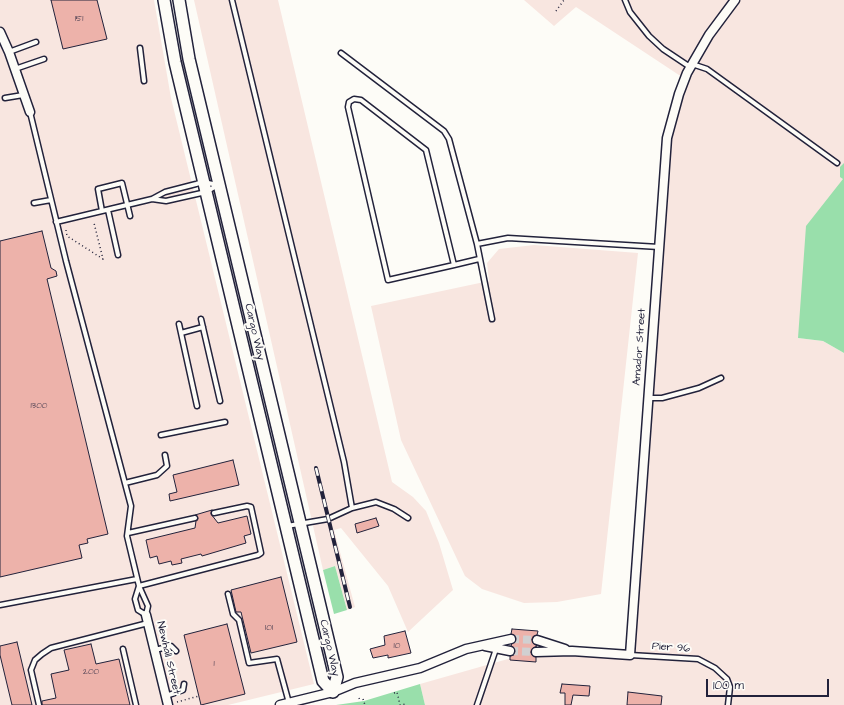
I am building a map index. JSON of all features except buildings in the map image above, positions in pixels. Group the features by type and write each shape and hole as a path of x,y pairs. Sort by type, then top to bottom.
{"main road":[{"name":"Cargo Way","path":"164,0 175,62 204,187 323,681 333,692"},
{"name":"Cargo Way","path":"178,0 189,59 299,524 337,677 333,692"}],"street":[{"name":"Amador Street","path":"630,655 667,138 679,94 691,66 709,35 735,0"},
{"path":"0,32 9,52 30,112"},
{"name":"Newhall Street","path":"147,619 168,705"},
{"path":"280,705 333,692 355,683 420,668 466,648 511,639"},
{"path":"537,640 572,651"},
{"path":"480,646 510,650"},
{"path":"536,652 572,651 630,655"}],"lane":[{"path":"232,0 342,455 352,508"},
{"path":"625,0 630,12 649,36 663,49 691,66 707,69 838,163"},
{"path":"9,52 36,42"},
{"path":"140,48 144,81"},
{"path":"341,53 444,131 449,139 477,244 492,319"},
{"path":"15,69 44,59"},
{"path":"5,98 24,95"},
{"path":"454,265 426,150 362,100 354,99 349,102 348,107 388,280 454,265 479,259"},
{"path":"30,112 56,222 131,506 127,536 139,586 148,606 147,619"},
{"path":"102,211 98,189 122,183 130,216"},
{"path":"56,222 152,199 165,192 219,185"},
{"path":"152,199 166,201 204,187 219,185"},
{"path":"34,203 51,200"},
{"path":"108,210 118,255"},
{"path":"477,244 508,238 659,247"},
{"path":"201,319 220,401"},
{"path":"179,324 197,406"},
{"path":"181,333 203,327"},
{"path":"648,398 662,398 699,388 721,378"},
{"path":"161,435 225,422"},
{"path":"125,483 157,475 167,466 165,455"},
{"path":"286,526 328,519 352,508 376,502 408,518"},
{"path":"139,586 260,554 261,551 251,507 247,506 214,513"},
{"path":"128,532 195,518"},
{"path":"0,605 137,579"},
{"path":"139,586 135,599 138,610 147,619"},
{"path":"228,594 233,614 239,620 249,663 277,659 289,703"},
{"path":"39,705 30,670 35,660 42,654 51,648 147,619"},
{"path":"155,650 171,646 176,651"},
{"path":"477,705 496,648"},
{"path":"123,649 136,705"},
{"name":"Pier 96","path":"630,655 698,659 715,668 727,679 730,687 728,705"},
{"path":"166,696 182,690 184,684"}],"path":[{"path":"556,11 564,0"},
{"path":"66,230 67,236 103,259 94,223"},
{"path":"394,693 397,692 400,705 406,704"},
{"path":"177,702 199,696"},
{"path":"363,699 365,705"}],"shaded area":[{"path":"0,0 154,0 171,98 314,684 228,705 0,705"},
{"path":"194,0 278,0 392,482 413,497 426,511 439,543 453,590 408,632 388,586 341,528 334,530 355,607 347,610 335,566 323,570"},
{"path":"524,0 844,0 844,179 798,338 823,341 844,353 844,705 425,705 420,684 550,647 630,655 671,120 685,79 576,7 554,26"},
{"path":"534,245 638,253 601,594 557,602 524,603 482,589 465,576 401,440 371,306 489,281 487,263 499,249"}],"green space":[{"path":"844,163 844,353 823,341 798,338 806,226 843,179 840,177 840,167"},
{"path":"335,566 347,610 334,614 323,570"},
{"path":"420,684 425,705 336,705 364,701"}],"tunnel":[{"path":"511,639 537,640"},
{"path":"510,651 536,652"}],"railway":[{"path":"316,468 350,607"}]}
